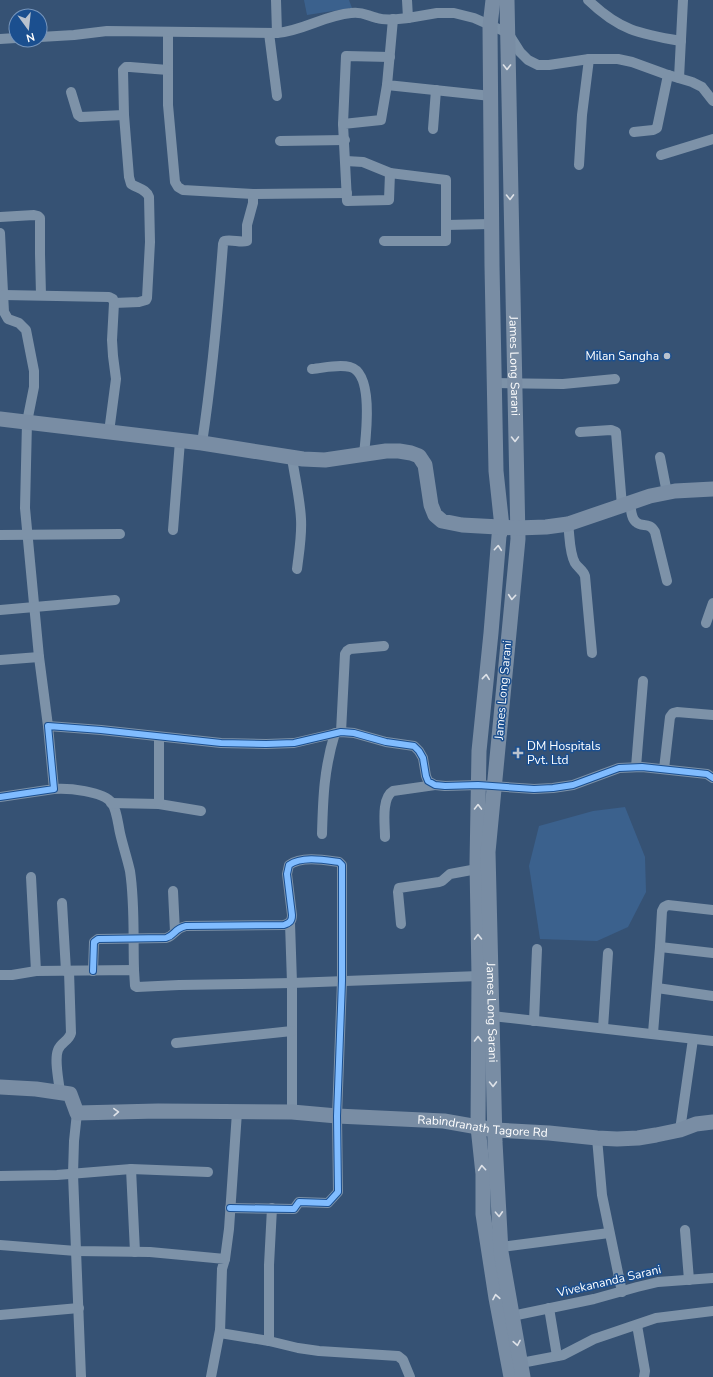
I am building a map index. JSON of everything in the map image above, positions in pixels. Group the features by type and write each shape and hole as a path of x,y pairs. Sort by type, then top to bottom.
{"main road":[{"path":"493,0 490,26 491,224 496,471 502,527 499,536 492,633 479,751 477,869 478,976 485,1016 478,1127 483,1174 483,1214 508,1317 511,1377"},
{"name":"James Long Sarani","path":"507,0 507,77 518,539 488,852 485,1016 495,1130 501,1247 508,1317 522,1370"},
{"path":"0,419 202,443 292,458 325,460 386,451 411,453 419,456 425,465 431,505 435,515 442,521 452,524 517,528 546,527 568,524 650,496 694,489 713,489"},
{"path":"0,1087 36,1089 70,1094 77,1113"},
{"name":"Rabindranath Tagore Rd","path":"77,1113 158,1111 292,1112 337,1116 444,1121 495,1130 597,1138 638,1138 680,1130 696,1124 713,1122"}],"street":[{"path":"276,0 273,33 277,96"},
{"path":"407,0 408,18"},
{"path":"588,0 603,14 628,28 643,34 681,40"},
{"path":"679,78 683,0"},
{"path":"48,37 107,31 273,33 290,32 339,14 352,12 365,13 376,18 393,19 437,13 454,13 474,18 508,33 520,52 528,60 538,65 550,65 589,59 618,59 632,62 692,82 702,88 713,101"},
{"path":"343,124 381,120 387,85 393,19"},
{"path":"168,32 168,106 175,182 178,186 183,190 253,194 347,193"},
{"path":"390,57 346,56 343,124 346,161 346,201 389,200 390,173"},
{"path":"579,165 582,115 589,59"},
{"path":"114,303 139,302 146,300 150,242 149,198 147,192 131,184 129,177 124,115 123,70 126,67 130,67 168,70"},
{"path":"634,132 653,130 657,128 668,75"},
{"path":"387,85 491,96"},
{"path":"433,129 436,90"},
{"path":"71,92 77,112 81,117 124,115"},
{"path":"661,155 713,139"},
{"path":"280,141 345,140"},
{"path":"346,161 363,162 390,173 446,180 446,240 384,241"},
{"path":"202,443 215,351 223,244 224,241 227,240 247,241 253,194"},
{"path":"0,216 34,215 40,218 41,295"},
{"path":"446,224 491,224"},
{"path":"0,233 6,316 8,319 19,323 26,330 32,358 34,387 28,422 25,508 39,657 54,788"},
{"path":"4,295 112,298 114,303 112,340 116,379 109,432"},
{"path":"312,369 335,366 351,366 359,374 363,385 368,412 368,425 364,454"},
{"path":"494,383 564,384 615,379"},
{"path":"580,432 611,430 616,432 626,504 635,522 638,524 649,525 653,528 667,581"},
{"path":"173,530 180,441"},
{"path":"660,457 667,493"},
{"path":"292,458 301,519 301,538 297,569"},
{"path":"568,524 572,554 575,562 583,571 585,576 592,653"},
{"path":"0,535 120,534"},
{"path":"0,610 115,600"},
{"path":"706,623 713,603"},
{"path":"322,834 323,791 326,768 338,733 345,654 350,649 384,646"},
{"path":"0,660 39,657"},
{"path":"636,767 644,681"},
{"path":"664,770 670,717 673,713 713,715"},
{"path":"48,726 101,730 221,743 294,743 338,733 354,733 386,742 414,746 419,751 422,758 428,781 435,785"},
{"path":"159,737 159,804"},
{"path":"385,837 386,803 389,794 393,791 435,785 478,785 534,789 553,788 573,785 620,768 636,767 707,774 713,778"},
{"path":"0,797 54,788 66,788 79,789 102,797 112,803 159,804 201,811"},
{"path":"112,803 130,873 134,984 137,987 478,976"},
{"path":"230,1208 287,1209 294,1208 299,1202 328,1203 333,1200 338,1192 337,1116 342,981 343,870 342,865 339,862 296,861 289,865 287,874 292,920 290,923 292,983 292,1112"},
{"path":"401,924 398,892 399,888 438,882 442,881 450,874 477,869"},
{"path":"31,877 36,971"},
{"path":"173,891 175,932"},
{"path":"60,1093 57,1057 58,1049 70,1038 71,1033 68,971 62,903"},
{"path":"653,1033 662,911 664,907 668,905 713,910"},
{"path":"93,971 95,940 133,937 166,938 171,937 180,927 186,926 284,925 290,923"},
{"path":"660,948 713,953"},
{"path":"534,1021 537,949"},
{"path":"604,1028 608,953"},
{"path":"0,975 12,975 36,971 134,970"},
{"path":"657,988 713,996"},
{"path":"485,1016 653,1033 713,1041"},
{"path":"176,1043 292,1031"},
{"path":"680,1130 693,1039"},
{"path":"211,1377 220,1330 222,1269 225,1259 230,1208 244,1112"},
{"path":"77,1113 73,1174 81,1377"},
{"path":"597,1138 602,1195 622,1292"},
{"path":"131,1169 135,1252"},
{"path":"0,1176 73,1174 131,1169 208,1172"},
{"path":"269,1341 269,1265 272,1208"},
{"path":"684,1230 690,1280"},
{"path":"501,1247 609,1233"},
{"path":"0,1245 76,1251 135,1252 225,1259"},
{"name":"Vivekananda Sarani","path":"508,1317 594,1299 658,1282 713,1278"},
{"path":"0,1315 79,1308"},
{"path":"549,1308 557,1356"},
{"path":"522,1370 569,1352 594,1338 656,1318 713,1311"},
{"path":"637,1325 645,1370 644,1377"},
{"path":"220,1330 221,1333 269,1341 298,1348 319,1351 398,1356 403,1360 410,1377"}],"water":[{"path":"304,0 349,0 352,8 307,15"},
{"path":"625,807 645,857 646,892 628,927 597,941 540,939 529,866 539,826 593,811"}],"cycle path":[{"path":"0,797 54,789 48,726 101,730 221,743 294,743 341,732 354,733 386,742 414,746 423,758 428,781 435,785 445,786 478,785 534,789 553,788 573,785 619,768 642,767 707,774 713,778"},
{"path":"93,971 94,942 98,939 166,938 182,927 186,926 284,925 290,922 292,917 287,874 289,865 300,860 313,859 339,862 342,865 342,981 337,1116 338,1192 328,1203 299,1202 294,1209 230,1208"}],"place":[{"name":"Milan Sangha","path":"667,356"},
{"name":"DM Hospitals Pvt. Ltd","path":"518,753"}]}
